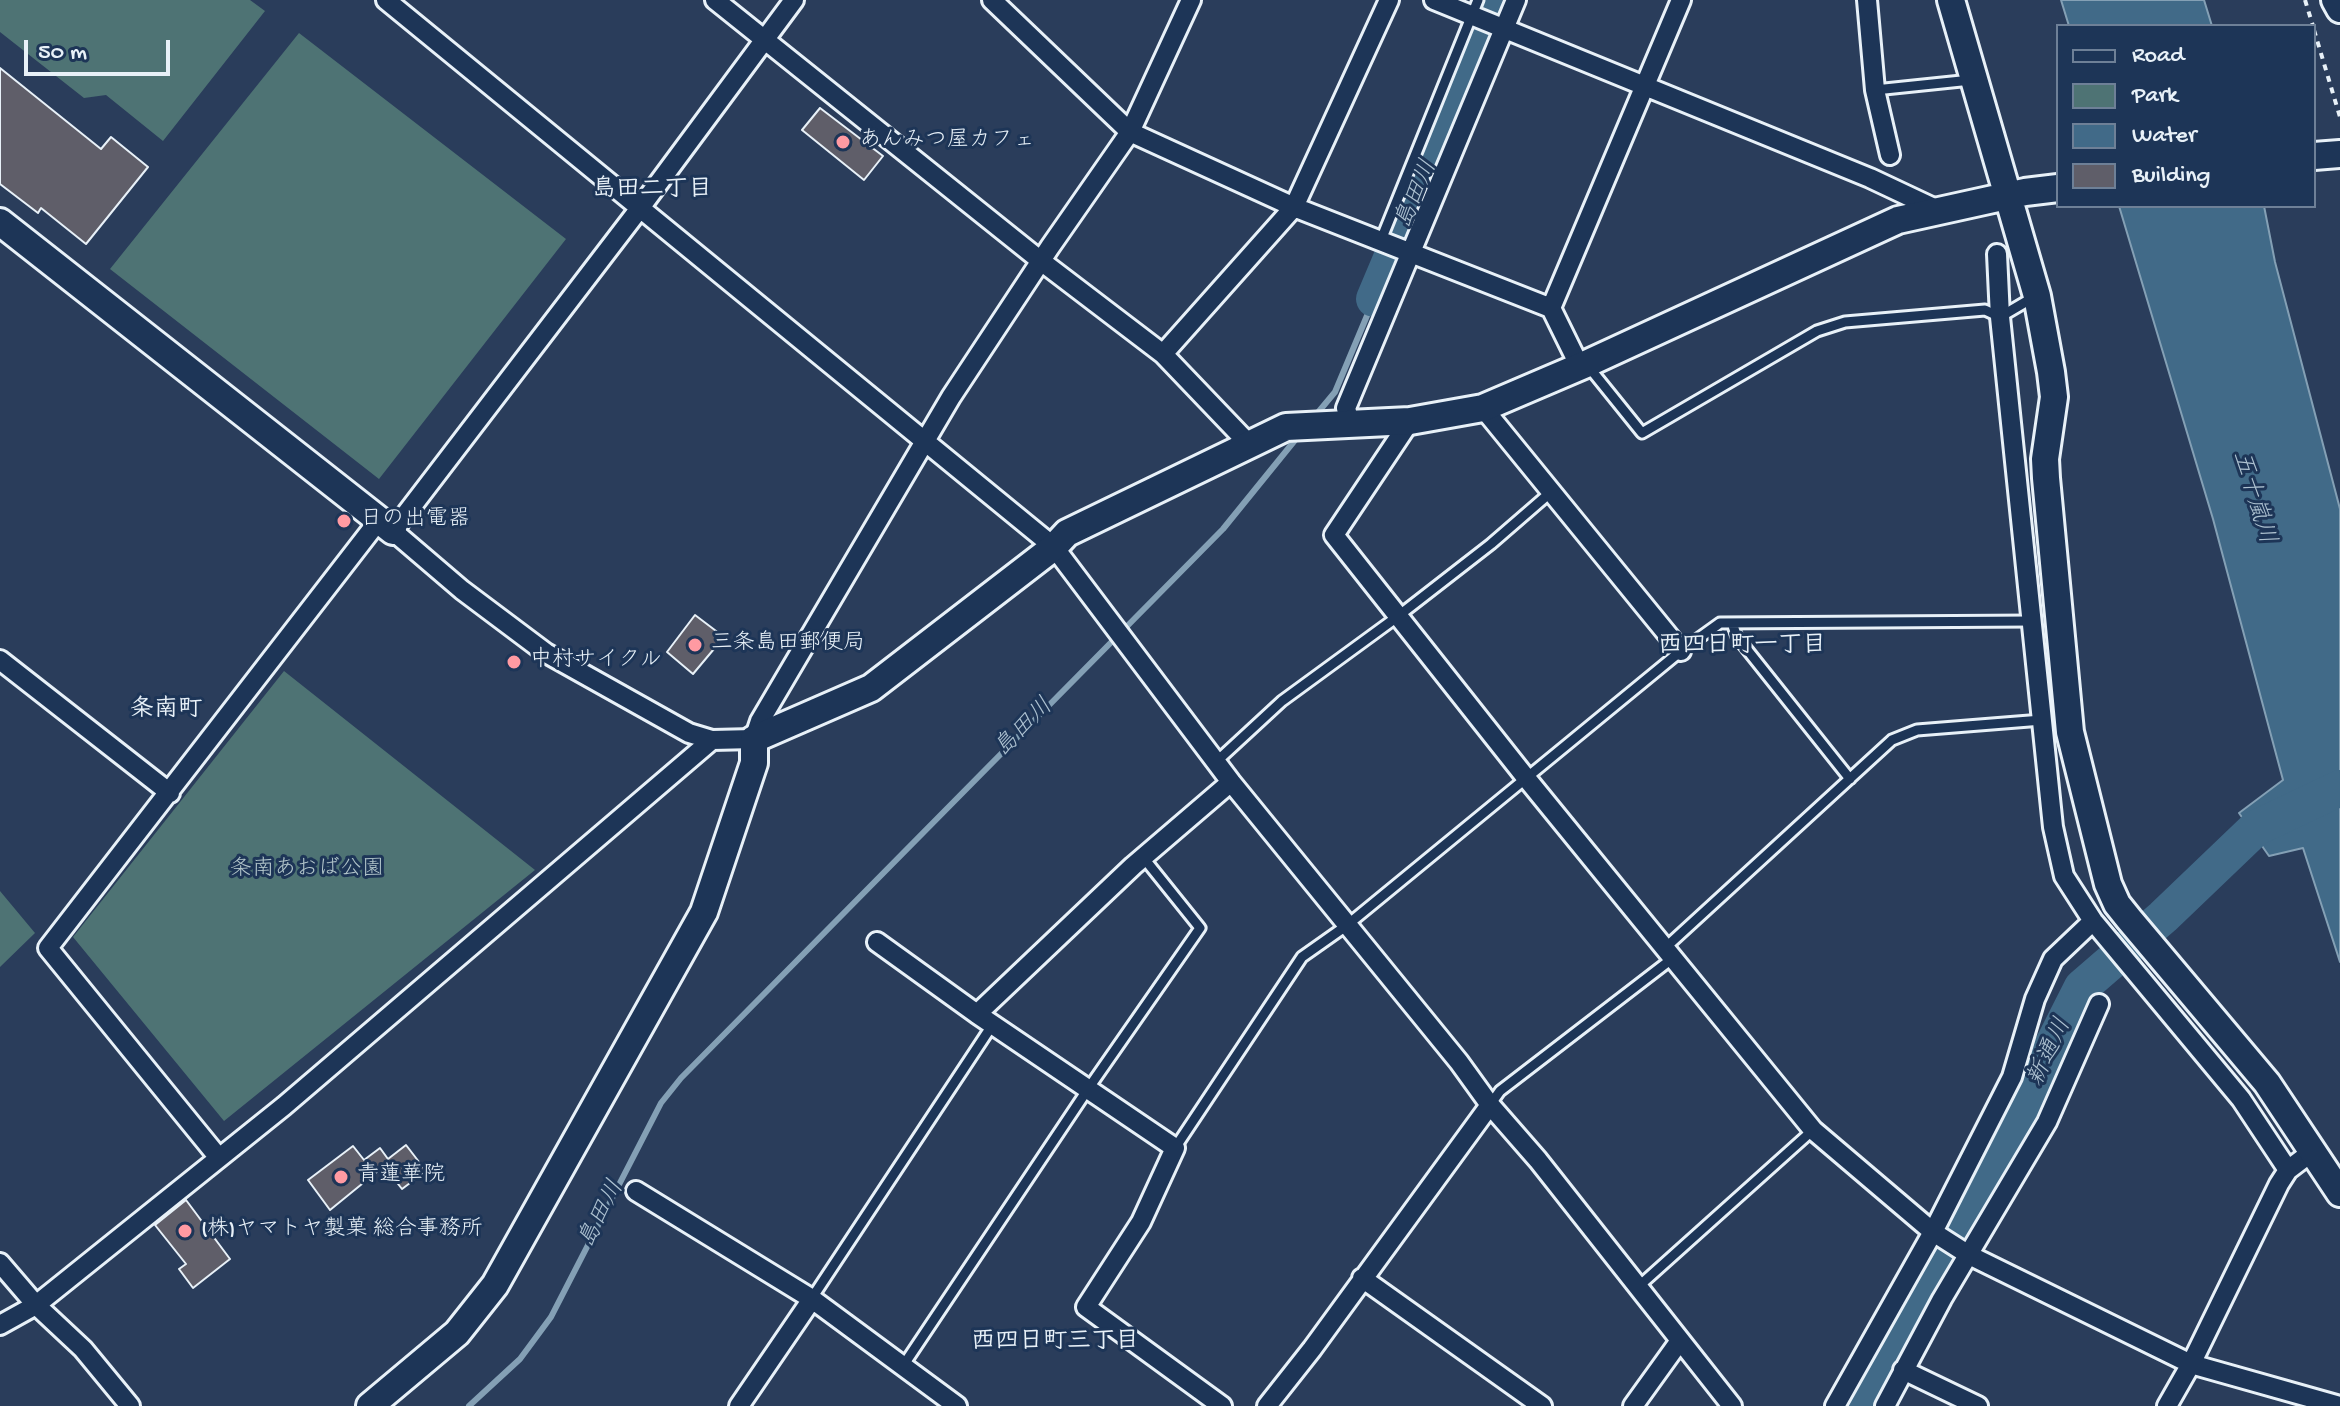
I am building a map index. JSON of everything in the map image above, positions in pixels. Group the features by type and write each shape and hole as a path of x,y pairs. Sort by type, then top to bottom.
{"street":[{"path":"386,0 1054,547 1231,782 1459,1062 1490,1105 1538,1160 1732,1406"},
{"path":"715,0 1041,261 1163,354 1249,444"},
{"path":"219,1158 48,948 640,208 794,0"},
{"path":"992,0 1130,132 1294,207 1551,308 1583,366"},
{"path":"370,1406 457,1333 495,1285 704,912 754,763 754,739 760,721 924,441 1041,261 1130,132 1191,0"},
{"path":"1163,354 1294,207 1389,0"},
{"path":"1434,0 1477,11 1502,29 1870,178 1940,211"},
{"path":"1350,424 1346,408 1516,0"},
{"path":"1551,308 1681,0"},
{"path":"1867,0 1875,90 1890,155"},
{"path":"1951,0 1974,80 2016,194 2037,296 2054,397 2045,459 2070,732 2108,884 2117,904 2267,1083 2340,1193"},
{"path":"2335,0 2340,9"},
{"path":"0,222 386,525 462,590 546,653 689,733 712,740 754,739 871,688 1054,547 1067,533 1286,427 1410,421 1483,408 1583,366 1898,220 2056,188"},
{"path":"1997,254 2000,317 2053,827 2064,876 2093,921 2241,1099 2288,1170"},
{"path":"1483,408 1681,651"},
{"path":"1410,421 1334,535 1527,779 1813,1130 1937,1235 1965,1253 2191,1364 2332,1405"},
{"path":"0,660 170,793"},
{"path":"0,1325 36,1305 284,1106 712,740"},
{"path":"985,1019 1143,857 1231,782"},
{"path":"1835,1406 1937,1235 2012,1077 2035,999 2053,959 2093,921"},
{"path":"877,942 1175,1148 1141,1222 1086,1307 1222,1406"},
{"path":"1885,1406 1965,1253 2047,1122 2099,1004"},
{"path":"1267,1406 1490,1105"},
{"path":"2167,1406 2288,1170 2313,1151"},
{"path":"636,1191 812,1299 957,1406"},
{"path":"0,1248 0,1261 36,1305 83,1349 130,1406"},
{"path":"1362,1278 1542,1406"},
{"path":"739,1406 812,1299"},
{"path":"1633,1406 1679,1342"},
{"path":"1903,1370 1978,1406"}],"lane":[{"path":"1381,240 1477,11"},
{"path":"1875,90 1974,80"},
{"path":"1583,366 1642,433 1817,331 1845,322 1985,310 2000,317 2037,296"},
{"path":"1216,762 1282,701 1491,544 1551,492"},
{"path":"1175,1148 1302,957 1346,926 1681,651 1720,623 2032,621"},
{"path":"1732,623 1737,637 1850,779"},
{"path":"1490,1105 1500,1091 1669,953 1892,740 1917,730 2043,720"},
{"path":"903,1366 1200,928 1143,857"},
{"path":"812,1299 985,1019"},
{"path":"1638,1287 1813,1130"}],"path":[{"path":"2305,0 2312,24"},
{"path":"2316,38 2340,117"}],"green space":[{"path":"0,0 250,0 265,11 163,141 106,95 84,98 0,32"},
{"path":"299,33 566,239 379,479 110,269"},
{"name":"条南あおば公園","path":"284,671 535,870 224,1121 73,937"},
{"path":"0,891 35,933 0,967"}],"water":[{"path":"2061,0 2204,0 2211,24 2068,24"},
{"name":"五十嵐川","path":"2120,208 2264,208 2275,262 2340,509 2340,962 2303,848 2269,856 2239,813 2283,780 2213,519"}],"building":[{"path":"0,68 101,149 111,137 148,167 86,244 41,208 38,213 0,184"},
{"path":"820,108 883,156 864,180 802,130"},
{"path":"695,615 724,637 693,674 667,652"},
{"name":"青蓮華院","path":"406,1145 426,1171 402,1189 384,1166 330,1210 308,1180 353,1146 364,1160 380,1148 388,1159"},
{"name":"(株)ヤマトヤ製菓 総合事務所","path":"186,1200 230,1259 193,1288 179,1269 186,1264 155,1225"}],"waterway":[{"name":"島田川","path":"1374,299 1500,0"},
{"name":"島田川","path":"1315,416 1335,392 1374,299"},
{"name":"島田川","path":"469,1406 520,1359 551,1317 661,1103 681,1078 1223,529 1300,434"},
{"name":"新通川","path":"1860,1406 2027,1103 2082,987 2163,917 2256,828 2340,788"}],"place":[{"name":"あんみつ屋カフェ","path":"843,142"},
{"name":"日の出電器","path":"344,521"},
{"name":"三条島田郵便局","path":"695,645"},
{"name":"中村サイクル","path":"514,662"},
{"name":"青蓮華院","path":"341,1177"},
{"name":"(株)ヤマトヤ製菓 総合事務所","path":"185,1231"}],"district":[{"name":"島田二丁目","path":"652,191"},
{"name":"西四日町一丁目","path":"1742,647"},
{"name":"条南町","path":"166,711"},
{"name":"西四日町三丁目","path":"1055,1343"}]}
